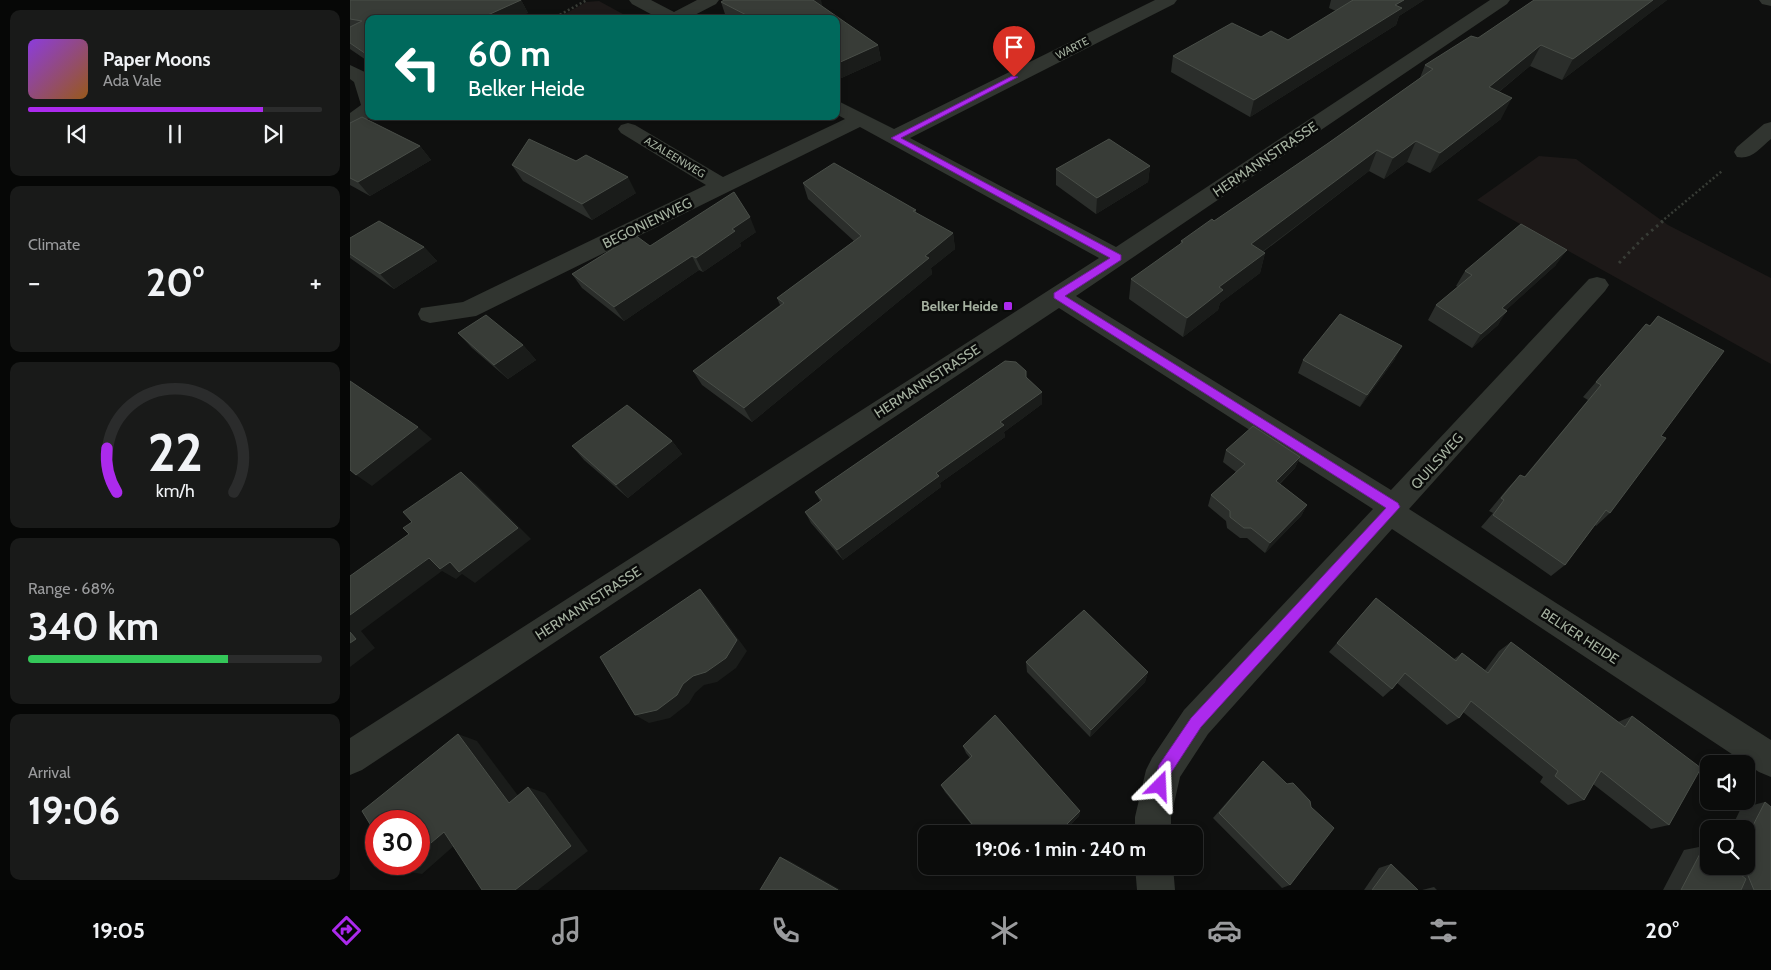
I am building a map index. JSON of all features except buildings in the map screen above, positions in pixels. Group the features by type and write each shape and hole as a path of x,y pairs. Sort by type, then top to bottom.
{"street":[{"path":"638,0 666,15"},
{"path":"682,15 710,0"},
{"name":"WARTE","path":"895,138 1168,0"},
{"name":"HERMANNSTRASSE","path":"350,758 1117,258 1501,0"},
{"path":"350,71 363,80 365,87"},
{"path":"840,108 1117,258"},
{"path":"350,123 365,111"},
{"name":"BEGONIENWEG","path":"430,314 467,310 860,119"},
{"path":"1744,152 1771,128"},
{"name":"AZALEENWEG","path":"628,129 722,186"},
{"name":"QUILSWEG","path":"1153,825 1153,817 1164,770 1196,722 1597,285"},
{"name":"BELKER HEIDE","path":"1058,296 1392,510 1771,760"},
{"path":"1155,875 1156,890"}],"path":[{"path":"559,15 587,0"},
{"path":"1628,254 1643,238 1744,152"}],"shaded area":[{"path":"599,1 625,15 563,15 586,2"},
{"path":"1539,156 1576,159 1668,225 1771,278 1771,364 1477,200"}],"place":[{"name":"Belker Heide","path":"1008,306"}],"route":[{"path":"1014,77 895,138 1117,258 1058,296 1394,507 1196,722 1164,770 1160,786"}]}
